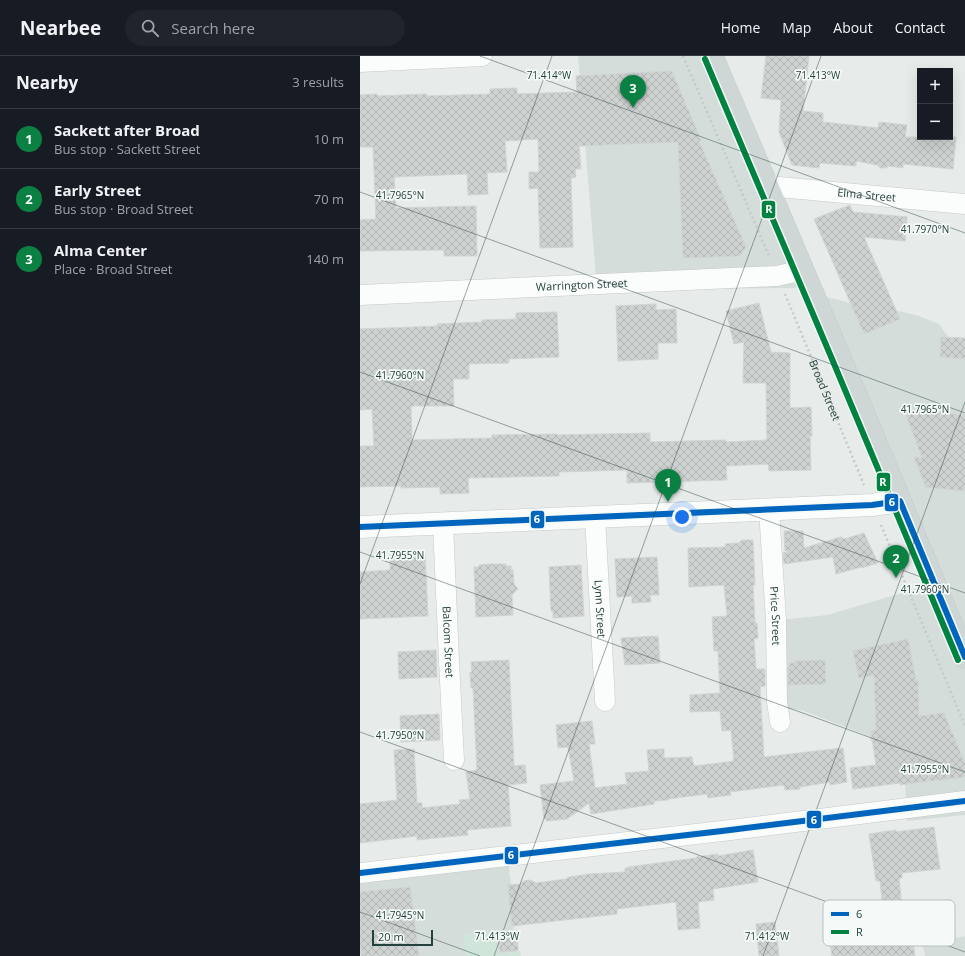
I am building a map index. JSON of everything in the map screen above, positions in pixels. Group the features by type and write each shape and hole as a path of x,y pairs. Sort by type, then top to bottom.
{"main road":[{"path":"712,56 965,657"}],"street":[{"path":"360,62 482,56"},
{"name":"Elma Street","path":"768,186 965,204"},
{"name":"Warrington Street","path":"360,295 777,276 803,270"},
{"path":"360,527 872,505 900,501"},
{"name":"Price Street","path":"769,509 776,620 777,702 780,722"},
{"name":"Lynn Street","path":"595,517 606,701"},
{"name":"Balcom Street","path":"443,524 454,760"},
{"path":"360,873 965,801"}],"path":[{"name":"Broad Street","path":"683,56 777,276 965,726"}],"shaded area":[{"path":"578,56 700,56 718,92 798,282 796,288 597,290"},
{"path":"802,291 855,304 886,308 919,316 939,324 949,338 965,349 965,815 907,821 904,764 894,751 872,744 869,736 801,710 784,709 779,620 827,615 926,586"},
{"path":"508,862 516,924 507,940 507,956 360,956 360,873"},
{"path":"955,930 956,938 965,936 965,956 925,956 923,946 955,946"}],"green space":[{"path":"495,931 497,954 520,951 521,956 466,956 464,935"}],"building":[{"path":"766,56 809,56 803,111 823,113 823,122 878,128 879,122 907,125 905,137 917,137 917,140 953,140 953,137 956,137 953,169 903,164 903,168 889,166 886,168 880,168 877,165 856,161 856,166 820,163 819,168 792,165 779,132 781,100 761,98"},
{"path":"672,71 701,140 699,141 746,247 740,256 683,258 678,142 579,146 581,169 575,169 576,177 571,178 573,247 540,248 538,188 529,189 529,172 539,172 538,139 505,141 507,172 487,173 488,194 468,195 467,174 394,177 396,208 476,206 477,256 444,256 444,250 360,251 360,220 376,219 373,147 360,147 360,95 377,94 377,96 426,94 427,96 490,94 490,89 517,88 517,94 577,92 576,76"},
{"path":"850,205 853,212 907,217 905,241 864,237 900,319 864,334 814,219"},
{"path":"759,303 771,352 790,353 790,408 811,407 811,470 769,471 768,464 726,466 727,480 627,483 627,470 559,472 559,476 468,478 469,493 440,494 440,487 360,487 360,446 374,446 372,409 360,410 360,329 438,326 437,324 516,319 516,313 557,312 559,357 509,359 509,363 469,364 469,379 453,379 454,406 411,407 412,440 492,438 492,435 650,433 650,442 726,440 726,442 767,440 766,383 743,383 744,342 734,344 726,311"},
{"path":"656,304 656,310 676,309 677,343 658,343 658,359 618,361 616,306"},
{"path":"941,337 965,338 965,359 940,357"},
{"path":"904,409 965,415 965,491 926,487 914,457 922,458"},
{"path":"784,531 803,531 804,548 841,537 844,539 864,533 878,563 836,574 833,557 784,564 783,553 792,551 785,551"},
{"path":"742,540 753,540 755,585 753,585 755,623 757,623 758,638 754,639 756,669 765,669 765,686 760,687 764,757 843,748 847,782 830,785 830,782 800,787 800,789 785,790 784,785 730,792 731,795 708,798 707,794 654,801 654,804 591,814 589,803 567,819 546,821 546,818 544,819 540,785 574,781 568,747 558,748 556,725 592,721 595,744 589,744 595,788 627,784 625,773 649,771 647,750 664,749 664,758 692,757 694,766 734,761 731,730 722,731 720,711 690,712 690,695 720,693 718,651 714,651 712,617 727,616 724,585 689,587 688,548 726,547 725,544 739,543"},
{"path":"425,554 428,616 360,619 360,572 390,570 390,556"},
{"path":"657,557 659,595 650,595 651,602 632,603 632,596 617,597 615,559"},
{"path":"488,564 506,564 506,566 511,566 511,570 513,570 514,584 518,589 512,595 513,615 476,617 474,567"},
{"path":"581,565 584,616 553,618 553,611 551,611 549,567"},
{"path":"658,636 660,663 625,665 621,638"},
{"path":"908,639 916,681 918,680 919,716 944,713 965,763 965,777 931,781 928,775 929,781 853,789 850,768 876,765 871,731 876,730 874,675 859,678 853,651"},
{"path":"436,650 437,677 399,679 398,652"},
{"path":"509,660 514,766 525,765 527,783 508,785 511,826 467,830 468,835 417,840 417,836 360,843 360,804 397,800 394,750 414,749 417,803 422,803 422,808 460,804 459,800 470,799 466,772 477,770 473,688 471,688 470,672 472,672 471,662"},
{"path":"825,660 826,684 788,685 789,663 795,663 795,661"},
{"path":"439,714 440,740 401,742 400,716"},
{"path":"934,827 940,869 902,873 902,878 899,878 901,900 882,900 880,881 876,881 869,834 896,830 896,832"},
{"path":"753,850 758,882 713,889 714,900 698,902 700,928 678,930 676,902 617,909 617,914 512,926 508,885 520,884 524,881 530,880 536,883 589,874 625,872 625,868 629,868 628,867 718,854 718,856"},
{"path":"410,887 419,956 362,956 360,943 360,892"},
{"path":"775,922 779,956 759,956 756,924"},
{"path":"517,930 518,951 500,952 497,932"},
{"path":"831,946 914,946 915,956 832,956"}],"transit line":[{"name":"R","path":"705,59 958,660"},
{"name":"6","path":"360,527 872,505 900,501 965,657"},
{"name":"6","path":"360,873 965,801"}],"place":[{"name":"Alma Center","path":"633,108"},
{"name":"Sackett after Broad","path":"668,502"},
{"name":"Early Street","path":"896,578"}]}
